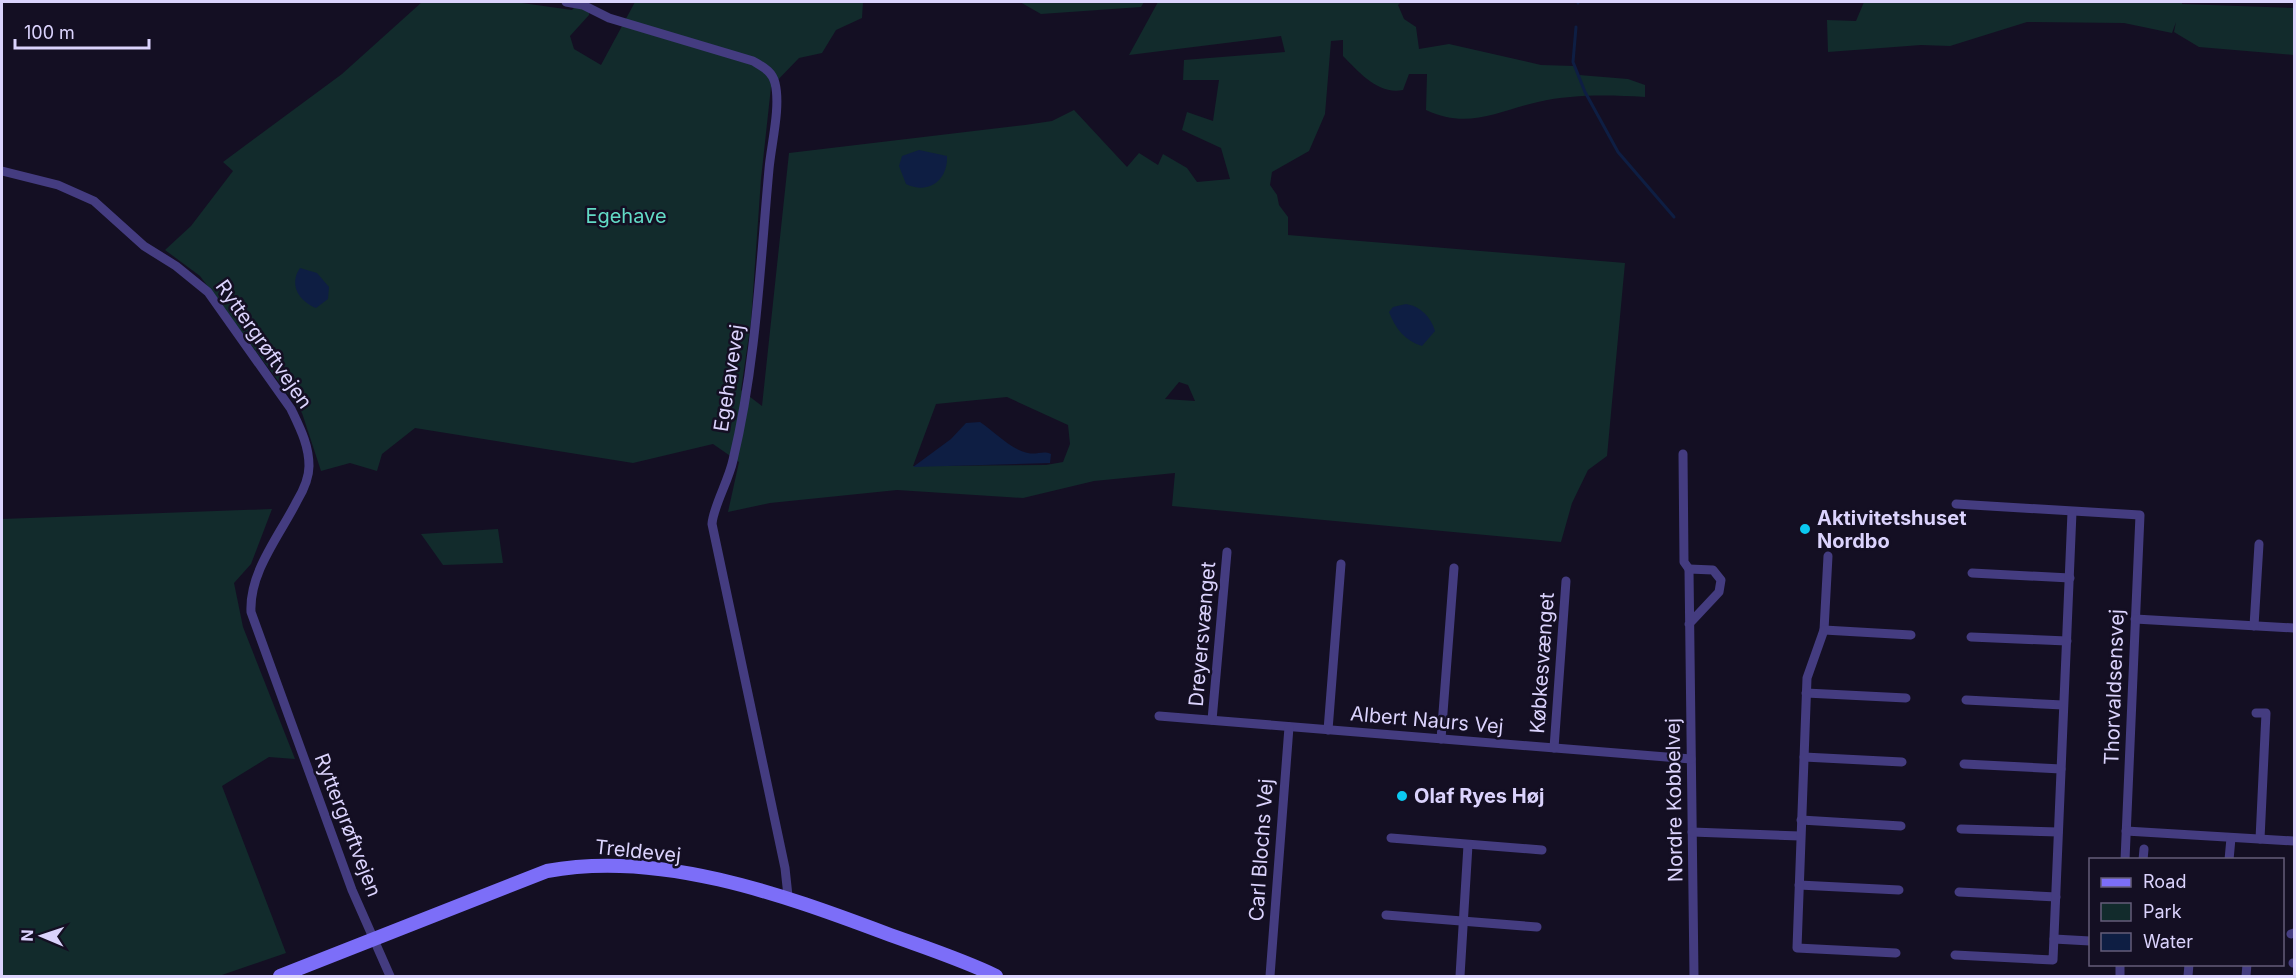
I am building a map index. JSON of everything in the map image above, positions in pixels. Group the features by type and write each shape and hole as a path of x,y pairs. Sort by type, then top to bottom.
{"street":[{"name":"Egehavevej","path":"566,2 583,5 620,21 753,61 771,72 776,85 773,145 754,351 733,460 726,488 712,515 712,524 785,867 788,896"},
{"name":"Ryttergrøftvejen","path":"2,171 58,185 94,201 144,246 192,278 215,301 291,409 302,430 308,449 307,478 253,586 251,612 352,890 390,976"},
{"name":"Nordre Kobbelvej","path":"1683,454 1684,562 1689,568 1694,976"},
{"path":"1955,955 1965,951 2053,960 2072,512 1956,504"},
{"name":"Thorvaldsensvej","path":"2072,512 2140,515 2125,858"},
{"path":"2254,626 2259,544"},
{"name":"Dreyersvænget","path":"1212,720 1227,552"},
{"path":"1828,556 1824,630 1807,678 1797,948 1896,954"},
{"path":"1329,730 1341,564"},
{"path":"1441,739 1454,568"},
{"path":"1689,568 1713,570 1720,576 1721,585 1719,592 1689,624"},
{"path":"1972,573 2070,578"},
{"name":"Købkesvænget","path":"1554,748 1566,581"},
{"path":"2135,618 2295,628"},
{"path":"1899,622 1899,634"},
{"path":"1824,630 1911,635"},
{"path":"1971,637 2067,641"},
{"path":"1806,693 1906,698"},
{"path":"1966,700 2063,705"},
{"path":"2256,713 2266,714 2260,839"},
{"name":"Albert Naurs Vej","path":"1159,716 1691,759"},
{"name":"Carl Blochs Vej","path":"1270,976 1288,727"},
{"path":"1804,757 1902,762"},
{"path":"1964,764 2061,769"},
{"path":"1801,820 1900,826"},
{"path":"1961,829 2058,832"},
{"path":"2126,831 2295,841"},
{"path":"1692,832 1800,836"},
{"path":"1390,838 1542,850"},
{"path":"2229,858 2231,838"},
{"path":"1460,976 1468,845"},
{"name":"Treldevej","path":"280,976 537,874 579,865 635,866 788,896 996,976"},
{"path":"1799,885 1899,890"},
{"path":"1959,892 2056,897"},
{"path":"1386,915 1537,927"},
{"path":"2054,939 2089,941"}],"green space":[{"name":"Egehave","path":"422,2 515,2 572,10 579,2 589,2 589,15 570,36 574,49 601,65 635,2 863,2 862,18 836,30 822,53 799,58 771,87 761,179 751,321 741,390 762,406 789,153 1052,121 1074,110 1127,167 1139,153 1158,165 1163,154 1187,168 1197,182 1230,179 1221,148 1182,130 1187,112 1213,121 1219,80 1183,80 1184,60 1285,52 1281,36 1129,55 1158,2 1401,2 1398,5 1404,19 1416,27 1419,49 1449,44 1541,65 1574,66 1579,75 1628,79 1645,85 1645,97 1578,96 1538,102 1483,117 1469,119 1441,116 1426,110 1427,74 1409,74 1403,90 1385,89 1370,81 1343,56 1343,40 1331,41 1325,114 1309,151 1272,172 1270,185 1277,195 1279,205 1288,217 1288,235 1625,263 1607,456 1588,470 1572,503 1561,542 1172,506 1175,473 1094,481 1023,498 897,490 770,503 728,512 739,462 713,444 633,463 415,428 382,454 377,471 350,463 321,471 302,413 200,276 165,250 191,226 233,171 223,162 342,74","holes":["1179,382 1188,385 1195,401 1165,399","1007,397 1068,425 1070,444 1063,462 1046,465 913,466 936,404"]},
{"path":"1020,2 1144,2 1141,7 1041,14"},
{"path":"1864,2 2182,2 2182,4 2294,8 2294,55 2199,47 2174,32 2176,22 2172,33 2124,23 2027,22 1950,46 1921,45 1828,52 1827,20 1856,21"},
{"path":"272,509 251,564 234,583 243,627 295,759 269,757 222,786 286,953 219,976 2,976 2,519"},
{"path":"498,529 503,563 443,565 421,534"}],"water":[{"path":"919,150 947,156 941,178 936,183 922,188 906,184 899,166 902,156"},
{"path":"300,268 317,273 329,287 328,299 316,308 305,302 296,287 295,281"},
{"path":"1406,304 1420,310 1428,317 1435,331 1422,346 1401,333 1389,312 1393,307"},
{"path":"980,422 1022,451 1051,454 1050,463 913,467 951,439 966,423"}],"waterway":[{"path":"1576,27 1573,62 1585,92 1618,152 1674,217"}],"place":[{"name":"Aktivitetshuset Nordbo","path":"1805,529"},
{"name":"Olaf Ryes Høj","path":"1402,796"}]}
